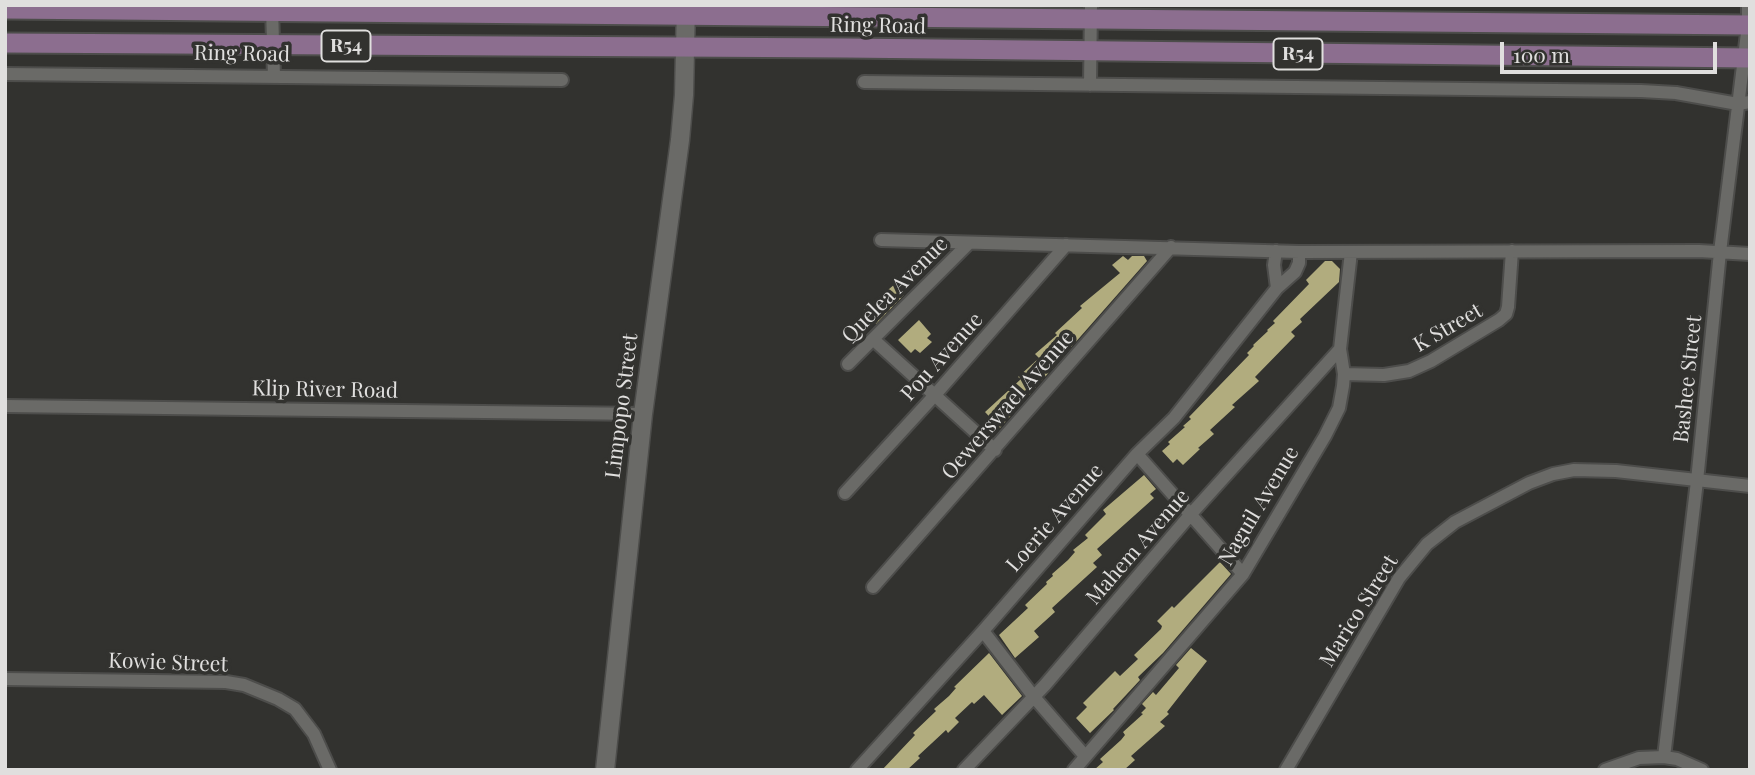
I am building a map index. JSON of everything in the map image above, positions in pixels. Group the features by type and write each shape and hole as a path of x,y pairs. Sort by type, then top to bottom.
{"main road":[{"name":"Ring Road","path":"5,9 1091,12 1749,25"},
{"name":"Ring Road","path":"5,43 1747,58"}],"street":[{"name":"Bashee Street","path":"1664,757 1697,481 1720,252 1744,103 1748,5"},
{"path":"272,8 274,76"},
{"name":"Limpopo Street","path":"605,770 643,414 680,140 686,10"},
{"path":"1090,85 1091,12"},
{"name":"Ring Road","path":"5,74 562,80"},
{"path":"864,82 1641,91 1744,103"},
{"path":"881,240 1299,252 1750,254"},
{"name":"Quelea Avenue","path":"848,364 968,243"},
{"name":"Pou Avenue","path":"845,493 1066,245"},
{"name":"Oewerswael Avenue","path":"873,587 1171,247"},
{"path":"1276,251 1274,265 1277,288"},
{"name":"K Street","path":"1344,374 1384,375 1409,371 1431,361 1499,320 1506,314 1508,307 1512,251"},
{"name":"Loerie Avenue","path":"857,770 983,631 1137,454 1174,418 1277,288 1295,272 1299,252"},
{"name":"Naguil Avenue","path":"1074,770 1243,574 1334,420 1344,374 1340,349 1351,252"},
{"path":"874,340 995,450"},
{"name":"Mahem Avenue","path":"964,770 1034,698 1191,514 1340,349"},
{"name":"Klip River Road","path":"5,406 643,414"},
{"path":"1137,454 1243,574"},
{"name":"Marico Street","path":"1286,770 1399,578 1419,552 1447,528 1479,508 1529,483 1574,470 1609,470 1750,486"},
{"path":"983,631 1034,698 1085,756"},
{"name":"Kowie Street","path":"5,679 226,682 244,685 278,698 295,709 314,734 330,770"},
{"path":"1605,770 1639,758 1664,757 1677,759 1702,770"}],"building":[{"path":"1123,256 1128,260 1132,256 1144,256 1147,261 1000,428 985,412 1021,379 1018,377 1039,358 1035,354 1057,335 1055,333 1082,308 1080,306 1120,273 1112,265"},
{"path":"1325,261 1332,261 1340,269 1339,282 1300,319 1302,322 1291,332 1295,336 1255,377 1259,381 1232,405 1235,407 1210,430 1214,434 1183,465 1177,459 1173,463 1162,451 1170,444 1168,442 1185,427 1183,426 1191,419 1189,417 1249,355 1247,353 1253,345 1309,284 1306,280"},
{"path":"895,284 904,295 876,324 864,310"},
{"path":"919,320 931,334 927,338 932,342 920,353 915,349 911,353 898,340"},
{"path":"1144,475 1156,489 1150,494 1154,498 1097,549 1102,555 1093,563 1097,567 1052,608 1055,612 1034,631 1039,637 1015,658 999,635 1028,608 1025,605 1075,552 1073,550 1088,538 1085,535 1106,514 1103,510"},
{"path":"1220,562 1231,574 1163,653 1138,677 1140,680 1114,710 1090,733 1076,718 1087,707 1083,703 1115,671 1120,676 1138,659 1134,655 1161,629 1162,626 1157,621 1172,606 1174,608"},
{"path":"1191,648 1207,661 1167,712 1169,714 1160,722 1165,726 1131,756 1135,760 1124,770 1094,770 1103,762 1100,759 1125,735 1123,732 1143,714 1141,713 1146,708 1142,704 1153,692 1156,695 1179,668 1176,665"},
{"path":"989,653 1022,696 1002,715 984,695 955,718 959,722 948,733 946,730 907,770 882,770 915,735 913,733 936,711 934,709 956,688 954,687"}]}
